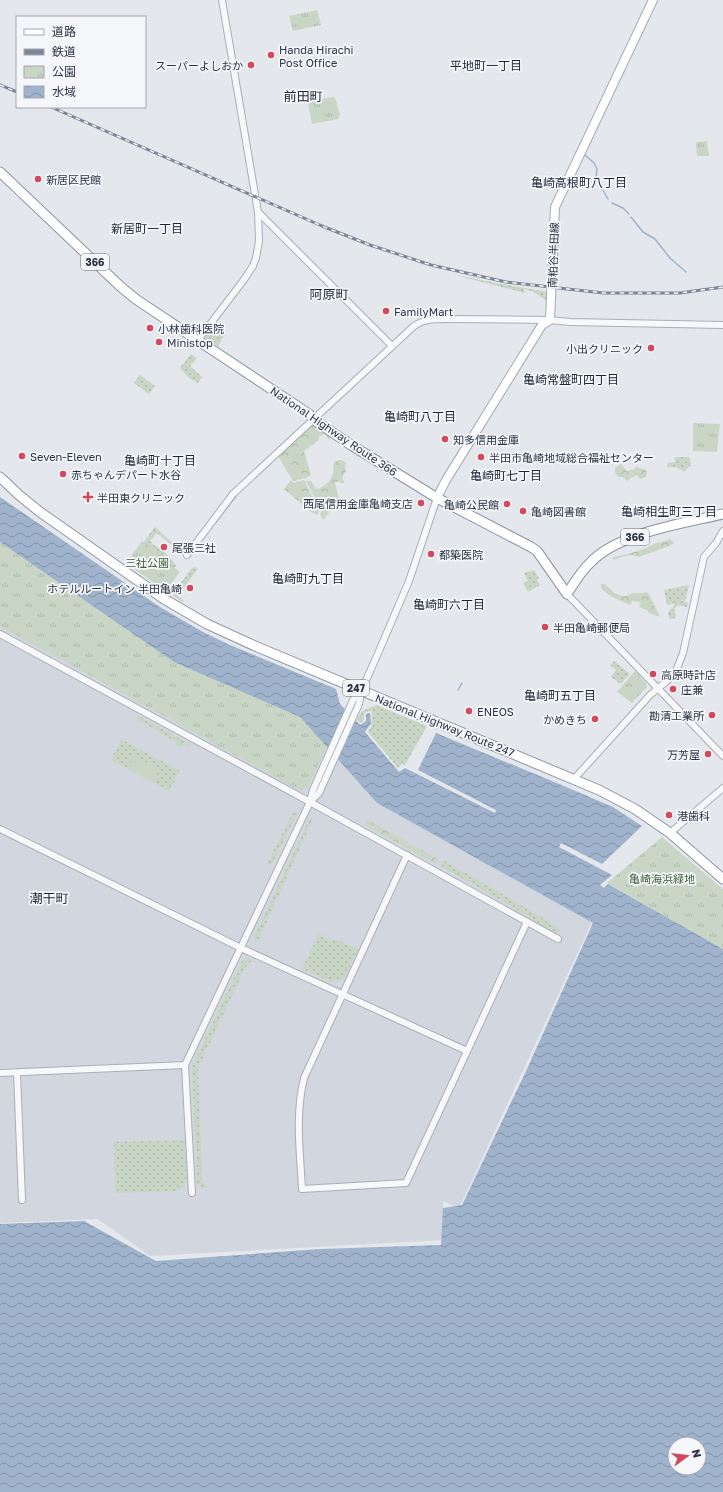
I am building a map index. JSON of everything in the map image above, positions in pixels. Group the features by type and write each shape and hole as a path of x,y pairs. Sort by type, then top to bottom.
{"highway":[{"name":"National Highway Route 366","path":"0,172 121,287 137,300 309,414 313,419 351,446 437,498 537,551 567,594"},
{"name":"National Highway Route 247","path":"0,477 40,512 176,607 227,634 574,779 623,802 670,833 723,879"},
{"name":"366","path":"567,594 591,561 614,545 649,532 723,514"}],"main road":[{"name":"南粕谷半田線","path":"550,320 555,207 653,0"},
{"path":"437,498 446,480 542,325 550,320"}],"street":[{"path":"198,340 243,281 256,258 259,241 258,212 222,0"},
{"path":"258,212 392,346"},
{"path":"187,555 233,494 414,326 426,320 445,318 723,325"},
{"path":"192,1193 185,1066 310,802 313,790 351,704 361,690 408,581 437,498"},
{"path":"574,779 650,695 675,673 683,653 702,565 707,552 716,542 723,530"},
{"path":"567,594 723,756"},
{"path":"0,634 310,802 558,939"},
{"path":"310,802 319,792 358,707 361,690"},
{"path":"670,833 723,788"},
{"path":"0,829 241,948 467,1052"},
{"path":"406,855 309,1065 301,1091 298,1119 302,1189 406,1183 526,922"},
{"path":"0,1073 185,1066"},
{"path":"18,1072 22,1200"}],"shaded area":[{"path":"0,542 300,717 377,803 592,922 459,1208 443,1201 445,1240 150,1256 98,1219 0,1223"}],"green space":[{"path":"317,10 321,25 293,31 289,16"},
{"path":"334,97 340,115 338,119 312,124 308,103 309,101"},
{"path":"707,141 709,156 697,156 696,143"},
{"path":"458,275 547,292 547,301 528,290 524,289 525,293"},
{"path":"213,325 225,334 218,346 206,339 206,334"},
{"path":"191,354 197,358 190,366 202,377 198,383 189,378 180,368"},
{"path":"140,375 155,386 149,394 134,383"},
{"path":"693,423 720,424 717,452 693,451"},
{"path":"313,424 333,435 329,440 324,434 319,437 319,440 304,451 311,475 306,478 293,481 278,456"},
{"path":"675,457 689,457 691,465 683,472 675,467 667,467 668,463 675,462"},
{"path":"338,460 342,460 346,463 346,471 342,478 344,483 339,481 335,483 339,498 346,499 346,502 342,508 332,508 323,520 320,514 324,508 315,498 306,481 311,481 316,489 324,486 332,477 334,468 333,464"},
{"path":"621,464 627,471 635,469 636,466 645,469 647,472 646,477 640,479 637,475 627,481 623,477 618,477 615,472 615,468"},
{"path":"291,480 293,483 304,480 311,494 321,508 317,515 311,512 284,489"},
{"path":"155,527 184,553 182,554 157,533 150,541 155,546 162,549 176,565 176,567 173,567 165,560 160,565 143,543"},
{"path":"670,539 674,543 672,545 639,557 629,555 614,560 611,558 637,551"},
{"name":"三社公園","path":"142,541 180,572 165,591 126,563"},
{"path":"0,542 174,662 300,717 327,746 308,787 302,791 297,789 0,626"},
{"path":"195,567 198,569 179,594 176,594 184,601 182,602 172,595 191,569"},
{"path":"534,570 539,578 537,580 540,585 528,592 523,583 528,581 524,573"},
{"path":"601,584 604,584 616,594 622,596 633,593 647,592 660,617 639,607 641,603 639,602 632,601 630,605 610,595 603,591"},
{"path":"689,585 685,601 677,599 688,603 687,607 678,605 674,609 676,615 675,618 670,619 668,614 669,610 673,608 675,602 667,605 664,590"},
{"path":"614,661 630,674 621,684 611,677 616,670 610,666"},
{"path":"635,671 646,683 647,687 632,703 617,692"},
{"path":"376,705 427,726 405,765 402,764 398,768 368,732 372,719 371,711 364,713 364,720 360,723 357,720 362,711"},
{"path":"137,715 191,745 189,747 184,744 182,747 175,744 176,742 135,718"},
{"path":"121,739 180,771 169,791 111,760"},
{"path":"134,755 160,770 153,782 127,768"},
{"path":"294,811 298,812 272,865 267,863"},
{"path":"309,819 313,819 258,941 255,940 254,937"},
{"path":"370,821 437,859 437,861 434,863 365,825 366,822"},
{"name":"亀崎海浜緑地","path":"662,837 723,889 723,949 607,883"},
{"path":"443,860 538,915 560,929 559,932 556,934 540,926 533,919 441,866"},
{"path":"319,934 358,949 344,979 331,982 302,969"},
{"path":"248,958 253,960 246,966 198,1068 202,1181 209,1188 203,1188 197,1183 192,1066 242,961"},
{"path":"185,1140 187,1182 179,1191 115,1193 114,1142"}],"water":[{"path":"0,497 160,607 203,632 230,645 336,689 340,704 360,725 366,721 366,714 370,713 371,723 365,732 399,772 405,768 495,813 496,810 418,770 436,733 613,807 642,826 602,864 561,843 559,847 612,875 600,885 604,888 608,884 723,949 723,1492 0,1492 0,1224 84,1221 156,1261 320,1249 441,1245 443,1208 462,1205 527,1069 593,923 377,803 300,717 174,662 0,542"}],"waterway":[{"path":"585,155 594,163 597,169 596,178 608,199"},
{"path":"612,203 623,208 629,214"},
{"path":"631,217 643,232 655,239 670,258 686,272"},
{"path":"216,522 236,496"},
{"path":"458,690 462,683"}],"railway":[{"path":"0,85 16,92"},
{"path":"53,108 322,226 370,245 431,265 506,282 603,293 680,293 723,287"}],"place":[{"name":"Handa Hirachi Post Office","path":"271,55"},
{"name":"スーパーよしおか","path":"251,65"},
{"name":"新居区民館","path":"38,179"},
{"name":"FamilyMart","path":"386,311"},
{"name":"小林歯科医院","path":"150,328"},
{"name":"Ministop","path":"159,342"},
{"name":"小出クリニック","path":"651,348"},
{"name":"知多信用金庫","path":"445,439"},
{"name":"Seven-Eleven","path":"22,456"},
{"name":"半田市亀崎地域総合福祉センター","path":"481,457"},
{"name":"赤ちゃんデパート水谷","path":"63,474"},
{"name":"半田東クリニック","path":"88,497"},
{"name":"西尾信用金庫亀崎支店","path":"421,503"},
{"name":"亀崎公民館","path":"507,504"},
{"name":"亀崎図書館","path":"523,511"},
{"name":"尾張三社","path":"164,547"},
{"name":"都築医院","path":"431,554"},
{"name":"ホテルルートイン 半田亀崎","path":"190,588"},
{"name":"半田亀崎郵便局","path":"545,627"},
{"name":"高原時計店","path":"653,674"},
{"name":"庄兼","path":"673,689"},
{"name":"ENEOS","path":"469,711"},
{"name":"勘清工業所","path":"712,715"},
{"name":"かめきち","path":"595,719"},
{"name":"万芳屋","path":"708,754"},
{"name":"港歯科","path":"669,815"}],"district":[{"name":"平地町一丁目","path":"486,65"},
{"name":"前田町","path":"303,96"},
{"name":"亀崎高根町八丁目","path":"579,182"},
{"name":"新居町一丁目","path":"147,228"},
{"name":"阿原町","path":"329,294"},
{"name":"亀崎常盤町四丁目","path":"571,379"},
{"name":"亀崎町八丁目","path":"420,416"},
{"name":"亀崎町十丁目","path":"160,460"},
{"name":"亀崎町七丁目","path":"506,475"},
{"name":"亀崎相生町三丁目","path":"669,511"},
{"name":"亀崎町九丁目","path":"308,578"},
{"name":"亀崎町六丁目","path":"449,604"},
{"name":"亀崎町五丁目","path":"560,695"},
{"name":"潮干町","path":"49,898"}]}
